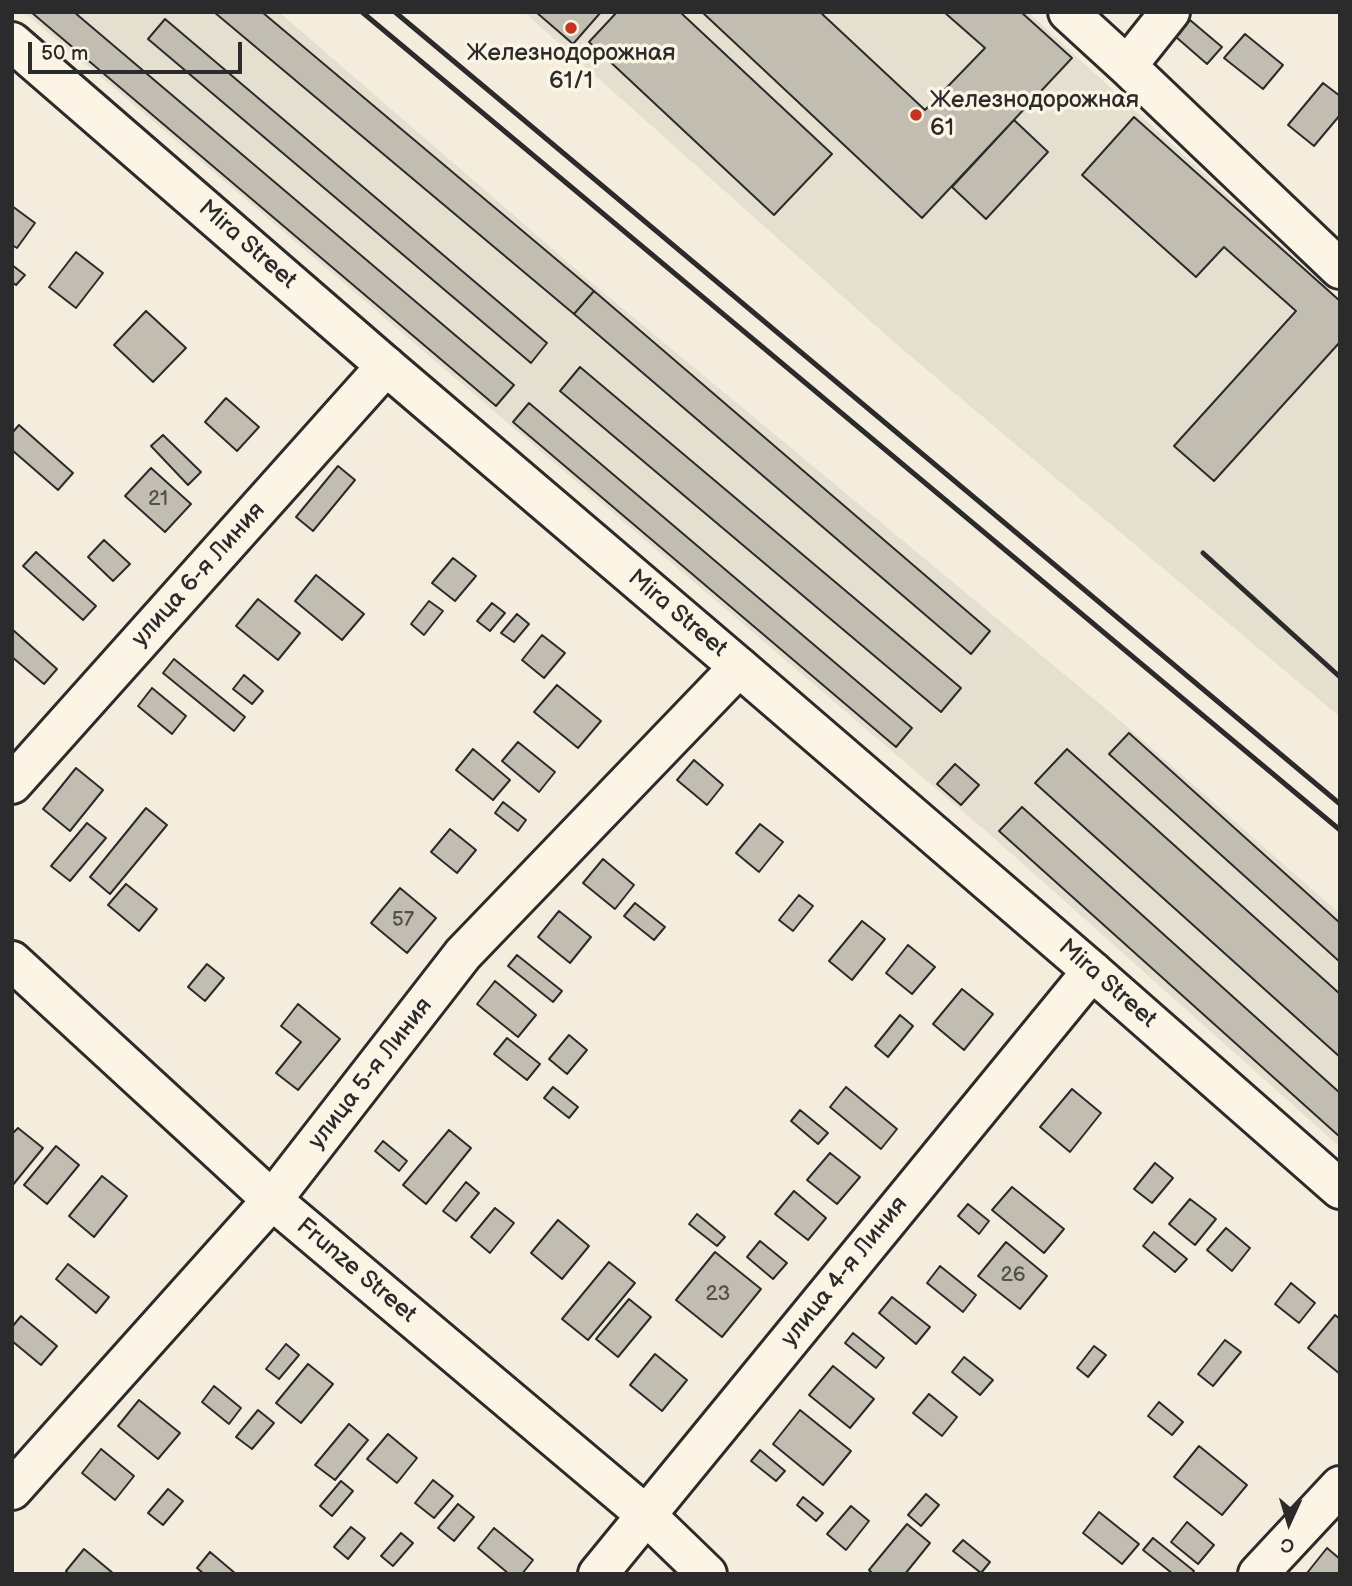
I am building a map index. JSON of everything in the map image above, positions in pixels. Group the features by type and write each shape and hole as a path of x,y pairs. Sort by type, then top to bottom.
{"street":[{"path":"1068,12 1340,269"},
{"path":"1127,66 1170,12"},
{"name":"Mira Street","path":"12,42 1092,971 1340,1189"},
{"name":"улица 6-я Линия","path":"12,784 386,366"},
{"name":"улица 5-я Линия","path":"12,1490 272,1200 463,954 740,667"},
{"name":"Frunze Street","path":"12,961 272,1200 646,1514 707,1574"},
{"name":"улица 4-я Линия","path":"598,1574 1092,971"},
{"path":"1258,1574 1340,1486"}],"shaded area":[{"path":"24,12 279,12 592,283 1129,728 1340,914 1340,1147 995,839"},
{"path":"524,12 1028,12 1340,299 1340,717 895,343"}],"building":[{"path":"31,12 74,12 514,385 496,406"},
{"path":"214,12 262,12 594,291 574,314"},
{"name":"Железнодорожная 61/1","path":"536,12 601,12 573,44"},
{"path":"617,12 680,12 832,154 774,215 589,42"},
{"name":"Железнодорожная 61","path":"702,12 820,12 925,110 985,48 944,12 1021,12 1072,58 922,218"},
{"path":"165,19 547,343 531,363 148,39"},
{"path":"1190,20 1222,47 1207,64 1176,37"},
{"path":"1245,34 1283,65 1263,89 1224,58"},
{"path":"1323,83 1340,96 1340,115 1314,146 1288,125"},
{"path":"1134,117 1340,301 1340,342 1214,481 1174,446 1296,311 1224,247 1196,277 1082,175"},
{"path":"1014,120 1048,152 986,219 952,187"},
{"path":"12,206 35,223 17,248 12,245"},
{"path":"76,252 103,273 76,308 49,287"},
{"path":"12,265 25,275 16,285 12,282"},
{"path":"594,291 990,631 971,654 574,314"},
{"path":"146,311 186,348 153,382 114,345"},
{"path":"580,367 961,688 941,712 560,391"},
{"path":"226,398 259,427 237,451 205,422"},
{"path":"529,403 912,728 896,747 513,422"},
{"path":"19,425 73,473 58,490 12,450 12,433"},
{"path":"163,435 201,472 188,485 151,446"},
{"path":"338,466 355,480 313,531 296,517"},
{"path":"151,468 191,504 165,532 125,496"},
{"path":"104,540 130,564 113,581 88,557"},
{"path":"36,552 96,606 83,620 23,566"},
{"path":"453,558 476,576 455,601 432,583"},
{"path":"316,575 364,614 342,640 295,601"},
{"path":"258,599 300,633 278,660 236,626"},
{"path":"429,601 443,611 424,635 411,624"},
{"path":"492,603 505,613 490,631 477,621"},
{"path":"517,614 529,624 514,642 501,633"},
{"path":"13,630 57,669 44,684 12,657"},
{"path":"542,635 565,653 544,678 522,660"},
{"path":"174,659 245,717 234,731 163,673"},
{"path":"244,675 263,691 252,704 233,689"},
{"path":"557,685 601,721 578,748 534,712"},
{"path":"152,688 186,716 172,734 138,706"},
{"path":"1129,733 1340,923 1340,962 1109,754"},
{"path":"518,742 555,772 539,792 502,761"},
{"path":"473,749 510,780 493,800 456,770"},
{"path":"1067,749 1340,994 1340,1057 1035,783"},
{"path":"694,760 723,785 707,805 677,780"},
{"path":"955,764 979,785 961,805 937,784"},
{"path":"76,768 103,790 70,831 43,809"},
{"path":"503,802 526,820 518,831 495,813"},
{"path":"1022,807 1340,1093 1340,1137 999,831"},
{"path":"146,808 167,825 110,894 90,877"},
{"path":"87,823 106,838 70,881 51,866"},
{"path":"760,824 783,842 759,872 736,853"},
{"path":"450,829 476,850 457,873 431,852"},
{"path":"603,859 634,885 615,909 583,883"},
{"path":"126,884 157,909 139,931 108,905"},
{"path":"400,888 436,918 407,953 371,923"},
{"path":"799,895 813,906 793,931 779,920"},
{"path":"635,903 665,927 654,940 624,916"},
{"path":"559,911 591,937 570,963 538,937"},
{"path":"862,921 885,939 852,980 829,961"},
{"path":"908,945 935,967 912,994 886,973"},
{"path":"517,955 562,991 553,1002 508,966"},
{"path":"207,964 224,978 205,1001 188,987"},
{"path":"495,981 536,1015 518,1037 477,1004"},
{"path":"962,989 993,1014 964,1050 933,1024"},
{"path":"298,1004 340,1039 298,1090 276,1073 301,1042 281,1026"},
{"path":"900,1015 913,1026 888,1057 875,1046"},
{"path":"569,1035 587,1050 567,1074 549,1059"},
{"path":"507,1038 540,1064 527,1080 494,1054"},
{"path":"553,1087 578,1107 569,1118 544,1098"},
{"path":"846,1087 897,1129 881,1149 830,1107"},
{"path":"1072,1089 1101,1113 1070,1152 1040,1127"},
{"path":"800,1110 828,1133 818,1144 791,1121"},
{"path":"18,1128 43,1148 12,1186 12,1134"},
{"path":"449,1130 471,1148 426,1204 403,1185"},
{"path":"383,1141 407,1161 399,1171 375,1151"},
{"path":"56,1146 79,1165 47,1204 24,1185"},
{"path":"830,1153 860,1177 837,1204 807,1180"},
{"path":"1155,1163 1173,1178 1152,1203 1134,1189"},
{"path":"102,1176 127,1196 94,1237 69,1216"},
{"path":"466,1182 479,1193 456,1221 443,1211"},
{"path":"1012,1187 1064,1229 1044,1253 992,1210"},
{"path":"794,1191 826,1218 808,1240 775,1214"},
{"path":"1190,1199 1216,1219 1195,1245 1169,1224"},
{"path":"968,1204 989,1221 979,1234 958,1216"},
{"path":"495,1208 514,1223 490,1253 471,1237"},
{"path":"697,1214 725,1237 717,1246 689,1224"},
{"path":"558,1220 589,1246 562,1279 531,1253"},
{"path":"1226,1228 1250,1248 1232,1271 1207,1250"},
{"path":"1154,1232 1187,1259 1175,1272 1143,1246"},
{"path":"760,1241 787,1263 773,1279 747,1257"},
{"path":"1006,1242 1047,1276 1020,1309 978,1276"},
{"path":"715,1252 761,1289 722,1337 676,1300"},
{"path":"609,1262 635,1283 588,1340 562,1319"},
{"path":"68,1264 109,1297 96,1313 56,1279"},
{"path":"940,1266 976,1295 963,1312 927,1283"},
{"path":"1291,1283 1315,1303 1299,1323 1275,1304"},
{"path":"892,1297 930,1327 916,1344 879,1313"},
{"path":"629,1299 651,1317 618,1357 596,1339"},
{"path":"1335,1315 1340,1319 1340,1374 1308,1348"},
{"path":"21,1316 57,1346 41,1365 12,1341 12,1327"},
{"path":"853,1333 884,1358 876,1368 845,1343"},
{"path":"1225,1340 1241,1352 1213,1386 1198,1374"},
{"path":"286,1344 299,1355 279,1379 266,1369"},
{"path":"1094,1346 1106,1355 1088,1377 1077,1368"},
{"path":"655,1354 687,1380 662,1411 630,1385"},
{"path":"964,1357 993,1380 980,1395 952,1372"},
{"path":"308,1364 333,1384 301,1423 276,1403"},
{"path":"833,1366 874,1399 850,1428 809,1395"},
{"path":"214,1386 241,1408 229,1424 202,1402"},
{"path":"929,1394 957,1417 942,1436 913,1413"},
{"path":"139,1400 180,1433 158,1459 118,1426"},
{"path":"1159,1402 1183,1422 1172,1435 1148,1416"},
{"path":"258,1410 274,1423 252,1449 236,1437"},
{"path":"800,1410 851,1451 823,1485 773,1444"},
{"path":"349,1424 368,1440 335,1480 315,1465"},
{"path":"388,1434 417,1458 397,1483 367,1459"},
{"path":"1199,1446 1247,1485 1222,1515 1174,1477"},
{"path":"101,1449 134,1476 115,1500 82,1473"},
{"path":"760,1450 785,1471 776,1481 751,1461"},
{"path":"433,1480 453,1496 434,1518 415,1503"},
{"path":"341,1481 353,1491 332,1516 320,1506"},
{"path":"168,1489 183,1501 163,1525 148,1513"},
{"path":"926,1494 939,1505 921,1526 908,1515"},
{"path":"803,1497 823,1513 816,1521 797,1505"},
{"path":"458,1504 474,1517 454,1541 438,1528"},
{"path":"851,1506 869,1521 846,1550 827,1534"},
{"path":"1099,1512 1139,1544 1122,1564 1083,1533"},
{"path":"1187,1522 1214,1545 1198,1564 1171,1542"},
{"path":"907,1524 930,1543 905,1574 873,1574 869,1570"},
{"path":"351,1527 365,1538 348,1559 334,1547"},
{"path":"494,1528 533,1560 522,1574 509,1574 478,1548"},
{"path":"401,1533 413,1543 393,1566 381,1556"},
{"path":"1153,1538 1194,1571 1192,1574 1173,1574 1143,1550"},
{"path":"963,1540 990,1562 981,1573 953,1551"},
{"path":"1327,1548 1340,1559 1340,1574 1308,1574 1307,1573"},
{"path":"84,1549 114,1574 69,1574 66,1571"},
{"path":"210,1552 236,1574 204,1574 197,1568"}],"railway":[{"path":"362,12 1340,830"},
{"path":"395,12 1340,804"},
{"path":"1203,553 1340,677"}],"place":[{"name":"Железнодорожная 61/1","path":"571,28"},
{"name":"Железнодорожная 61","path":"916,115"}]}
